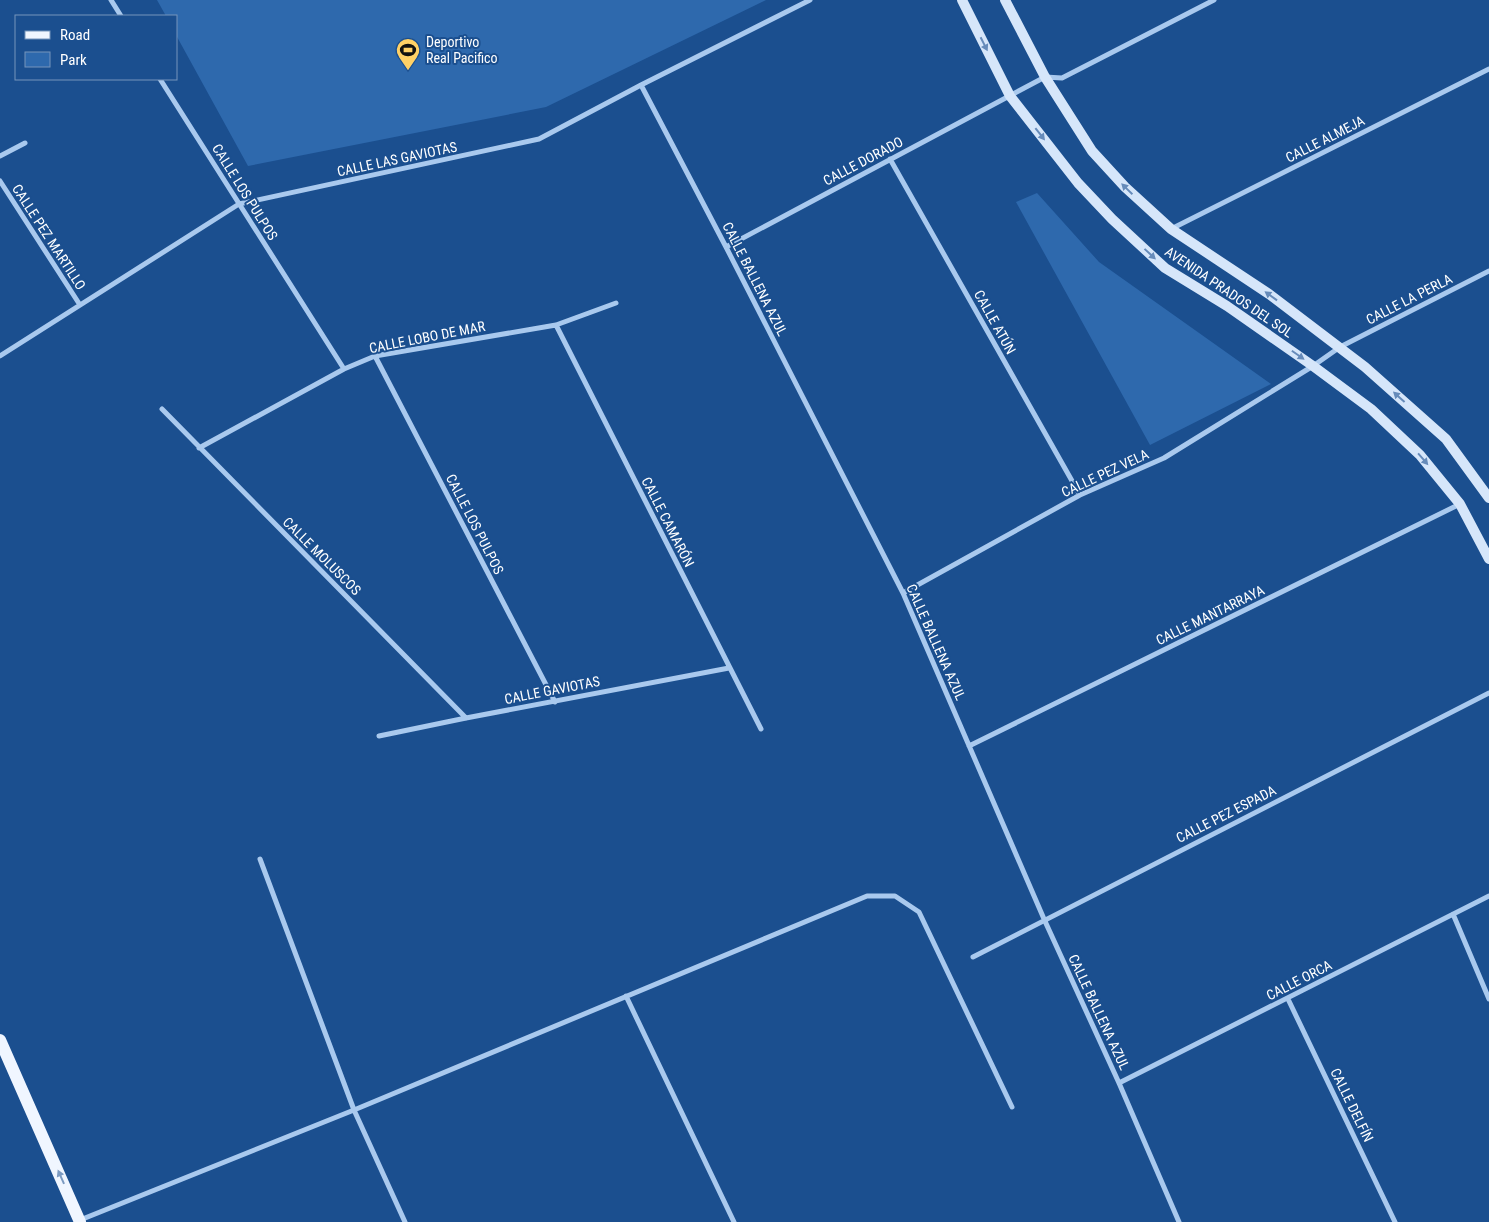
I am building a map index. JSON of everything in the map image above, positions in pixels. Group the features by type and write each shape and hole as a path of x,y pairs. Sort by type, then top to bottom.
{"main road":[{"path":"0,1040 80,1221"}],"street":[{"path":"111,0 120,15"},
{"name":"CALLE LAS GAVIOTAS","path":"0,356 239,204 539,139 810,0"},
{"name":"AVENIDA PRADOS DEL SOL","path":"962,0 1010,96 1078,183 1112,219 1165,268 1227,306 1371,409 1420,455 1460,504 1489,559"},
{"name":"AVENIDA PRADOS DEL SOL","path":"1005,0 1045,77 1092,151 1125,187 1171,229 1269,294 1365,367 1446,439 1488,493"},
{"path":"1045,77 1062,78 1212,0"},
{"name":"CALLE ALMEJA","path":"1171,229 1489,69"},
{"name":"CALLE DORADO","path":"726,247 1045,77"},
{"name":"CALLE LOS PULPOS","path":"161,80 344,369"},
{"name":"CALLE BALLENA AZUL","path":"641,85 903,593 1044,919 1119,1082 1179,1222"},
{"path":"0,156 26,144"},
{"name":"CALLE ATÚN","path":"890,159 1080,495"},
{"name":"CALLE PEZ MARTILLO","path":"0,181 80,305"},
{"name":"CALLE LA PERLA","path":"1313,366 1340,347 1489,272"},
{"name":"CALLE LOBO DE MAR","path":"199,448 344,369 375,356 556,325 616,303"},
{"name":"CALLE CAMARÓN","path":"556,325 761,729"},
{"name":"CALLE LOS PULPOS","path":"375,356 555,702"},
{"name":"CALLE PEZ VELA","path":"903,593 1080,495 1164,458 1313,366"},
{"name":"CALLE MOLUSCOS","path":"162,409 466,718"},
{"name":"CALLE MANTARRAYA","path":"969,746 1460,504"},
{"name":"CALLE GAVIOTAS","path":"379,736 729,668"},
{"name":"CALLE PEZ ESPADA","path":"973,957 1489,693"},
{"path":"260,859 354,1110 405,1222"},
{"path":"80,1221 354,1110 867,896 895,896 919,912 1012,1107"},
{"name":"CALLE ORCA","path":"1119,1082 1288,999 1489,896"},
{"path":"1453,914 1489,999"},
{"path":"626,996 734,1222"},
{"name":"CALLE DELFÍN","path":"1288,999 1395,1222"}],"green space":[{"name":"Deportivo Real Pacifico","path":"157,0 766,0 546,107 248,166 178,39 178,15 165,15"},
{"path":"1037,193 1099,262 1271,384 1150,445 1016,202"}],"place":[{"name":"Deportivo Real Pacifico","path":"408,71"}]}
